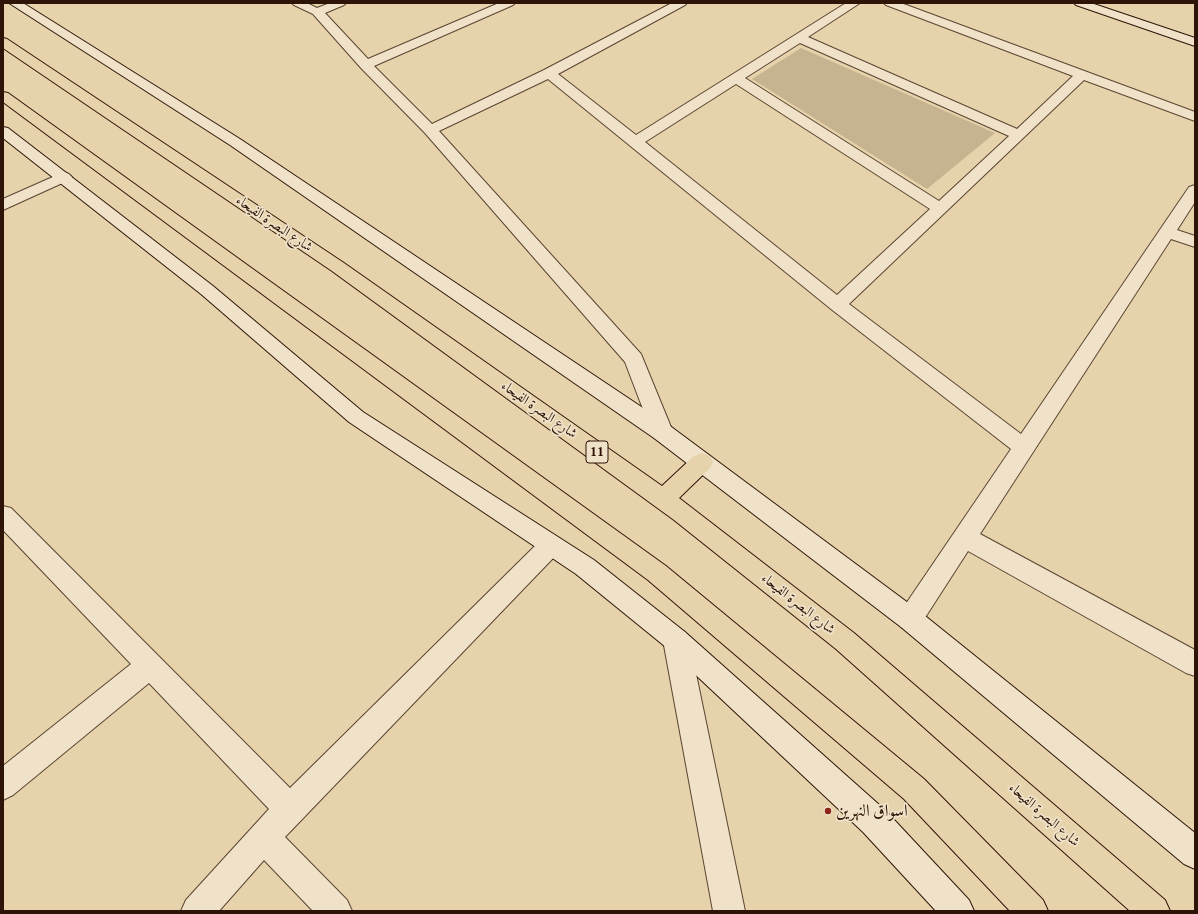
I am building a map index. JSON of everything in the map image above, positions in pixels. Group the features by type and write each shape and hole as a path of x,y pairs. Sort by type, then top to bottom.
{"highway":[{"name":"شارع البصرة الفيحاء","path":"3,42 338,267 663,499 845,641 1154,911"},
{"path":"3,96 657,573 914,789 1032,911"},
{"path":"663,499 702,462"}],"street":[{"path":"15,3 235,142 662,432 910,619 1195,853"},
{"path":"298,3 317,12 366,65 430,130 634,359 662,432"},
{"path":"317,12 340,3"},
{"path":"366,65 509,3"},
{"path":"430,130 549,73 681,3"},
{"path":"635,142 854,3"},
{"path":"890,3 1195,117"},
{"path":"1080,3 1195,42"},
{"path":"799,38 1018,135"},
{"path":"549,73 838,305 1024,447"},
{"path":"838,305 1082,75"},
{"path":"736,78 940,209"},
{"path":"3,131 64,177 207,290 356,417 585,567 676,640 874,821 958,911"},
{"path":"3,205 64,177"},
{"path":"910,619 1195,190"},
{"path":"1167,232 1195,242"},
{"path":"3,515 290,810"},
{"path":"964,537 1195,664"},
{"path":"197,911 290,810 551,545"},
{"path":"676,640 729,911"},
{"path":"3,785 150,665"},
{"path":"264,838 336,911"}],"shaded area":[{"path":"801,48 995,133 927,189 752,79"}],"place":[{"name":"اسواق النهرين","path":"828,811"}]}
